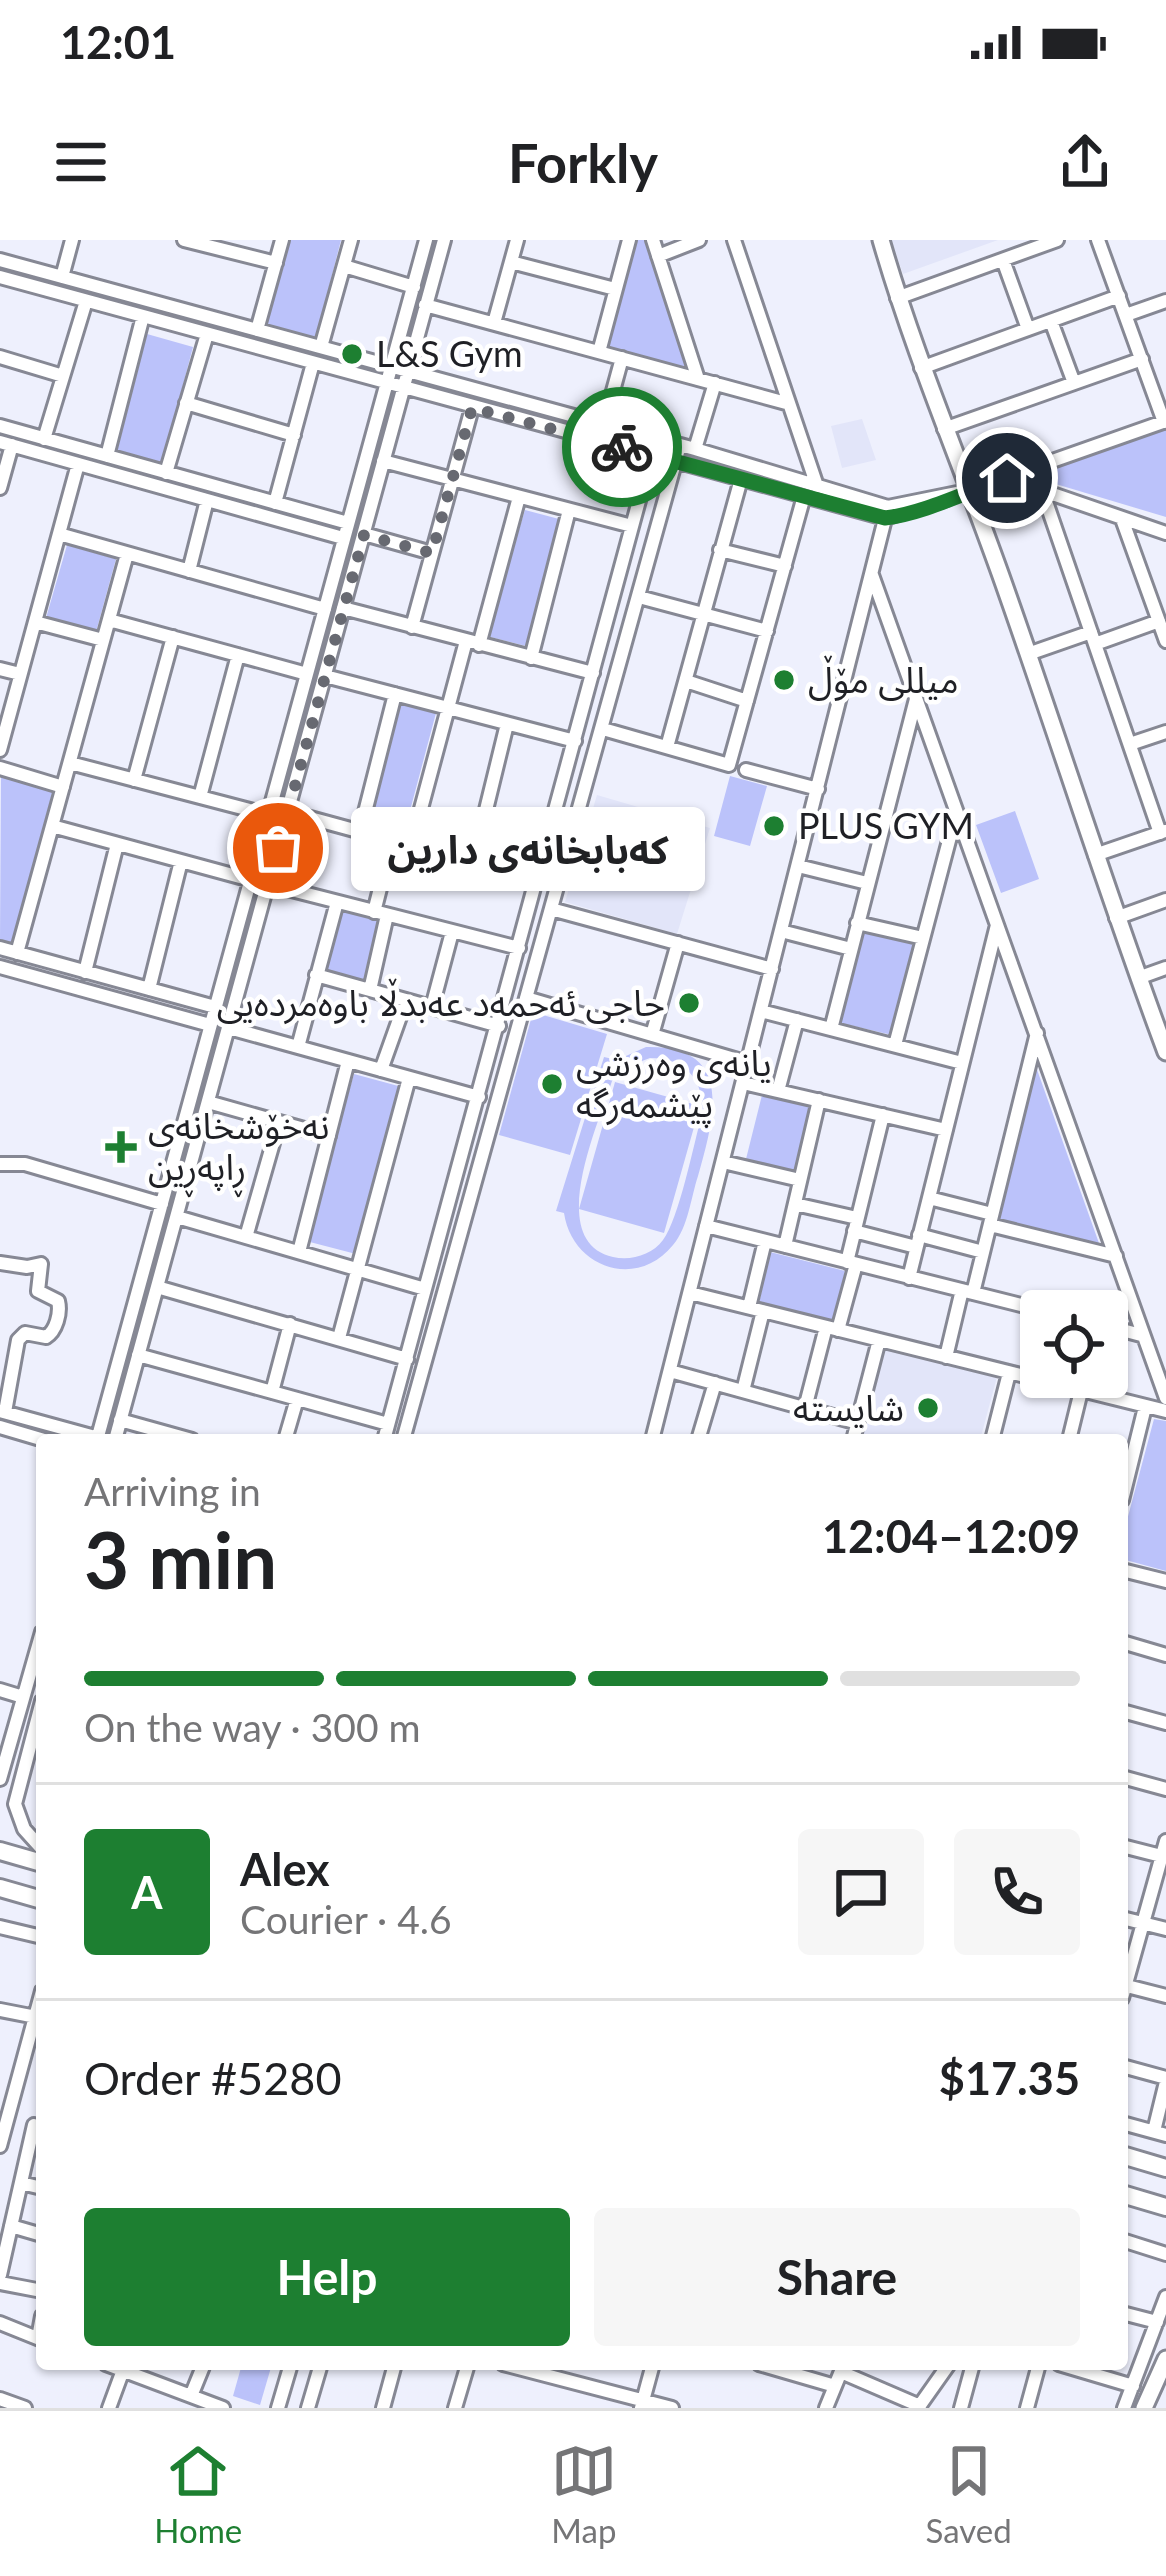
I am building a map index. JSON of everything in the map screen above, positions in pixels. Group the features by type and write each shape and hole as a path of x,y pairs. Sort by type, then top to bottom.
{"highway":[{"path":"0,1851 36,1861"},
{"path":"0,1888 36,1898"},
{"path":"1128,2157 1166,2168"},
{"path":"1128,2196 1166,2207"}],"main road":[{"path":"881,240 944,429 960,493 1028,654 1166,1052"},
{"path":"1144,2408 1166,2359"}],"street":[{"path":"62,277 72,240"},
{"path":"184,240 212,243 276,263"},
{"path":"257,330 282,240"},
{"path":"321,347 351,240"},
{"path":"105,1434 209,1025 426,240"},
{"path":"108,1434 119,1420 177,1217 444,240"},
{"path":"494,323 517,240"},
{"path":"599,352 628,240"},
{"path":"653,240 698,379"},
{"path":"658,256 699,240"},
{"path":"734,240 817,486"},
{"path":"898,298 1003,260 1031,244 1057,240"},
{"path":"0,278 804,496 887,513 1007,478 1165,421 1098,240"},
{"path":"0,260 695,449 887,513"},
{"path":"1003,260 1028,329"},
{"path":"511,262 615,289"},
{"path":"344,266 414,287"},
{"path":"22,284 26,267"},
{"path":"921,368 1119,296"},
{"path":"44,439 86,301"},
{"path":"1126,315 1166,301"},
{"path":"425,304 786,403"},
{"path":"107,456 143,316"},
{"path":"1051,321 1074,383"},
{"path":"166,472 208,334"},
{"path":"0,357 63,376"},
{"path":"604,424 622,358"},
{"path":"944,429 1142,359"},
{"path":"275,503 314,363"},
{"path":"695,449 715,383"},
{"path":"186,403 294,435"},
{"path":"412,627 472,408"},
{"path":"0,426 348,523"},
{"path":"386,1434 656,438"},
{"path":"0,488 6,444 343,538"},
{"path":"405,1434 680,445"},
{"path":"383,461 632,526"},
{"path":"1,742 78,464"},
{"path":"1007,478 1166,533"},
{"path":"667,747 741,479"},
{"path":"1043,493 1163,832 1095,855"},
{"path":"603,729 729,764 804,496"},
{"path":"411,846 447,708 473,643 519,497"},
{"path":"189,571 207,500"},
{"path":"531,658 569,510"},
{"path":"658,1434 887,513"},
{"path":"1122,518 1166,641"},
{"path":"58,535 325,609"},
{"path":"364,535 432,553"},
{"path":"720,550 785,566"},
{"path":"17,953 127,554"},
{"path":"872,575 1166,1399"},
{"path":"639,597 766,631"},
{"path":"344,608 593,674"},
{"path":"109,620 307,674"},
{"path":"1028,654 1159,621"},
{"path":"35,622 103,640"},
{"path":"134,780 173,638"},
{"path":"200,797 238,655"},
{"path":"0,669 20,674"},
{"path":"325,676 574,740"},
{"path":"686,681 747,701"},
{"path":"360,832 395,694"},
{"path":"831,1029 916,698"},
{"path":"296,713 314,718"},
{"path":"473,862 507,724"},
{"path":"1130,744 1166,732"},
{"path":"70,763 269,815"},
{"path":"0,768 63,787"},
{"path":"746,770 818,789"},
{"path":"288,812 538,880"},
{"path":"895,1045 956,812"},
{"path":"52,826 251,880"},
{"path":"370,990 392,841"},
{"path":"85,972 117,844"},
{"path":"545,857 564,862"},
{"path":"149,989 181,861"},
{"path":"798,866 868,883"},
{"path":"268,884 519,948"},
{"path":"1116,918 1166,900"},
{"path":"298,1047 337,902"},
{"path":"551,909 772,969"},
{"path":"857,923 923,938"},
{"path":"909,1277 997,925"},
{"path":"432,1007 452,932"},
{"path":"781,932 851,949"},
{"path":"652,1035 678,943"},
{"path":"0,948 215,1007"},
{"path":"0,967 209,1025"},
{"path":"1138,978 1166,968"},
{"path":"316,975 499,1026"},
{"path":"526,998 748,1063"},
{"path":"381,1070 406,1000"},
{"path":"761,1011 962,1063"},
{"path":"778,1091 797,1020"},
{"path":"229,1028 479,1097"},
{"path":"946,1357 983,1252 1037,1033"},
{"path":"299,1252 348,1061"},
{"path":"339,1338 409,1078"},
{"path":"743,1083 946,1130"},
{"path":"785,1246 819,1100"},
{"path":"208,1102 329,1136"},
{"path":"805,1408 851,1263 884,1115"},
{"path":"245,1237 279,1122"},
{"path":"465,1150 482,1154"},
{"path":"723,1162 800,1180"},
{"path":"0,1164 25,1164 162,1204"},
{"path":"928,1198 1116,1256"},
{"path":"795,1204 918,1241 983,1252"},
{"path":"177,1217 425,1289"},
{"path":"706,1226 1020,1305"},
{"path":"743,1391 765,1241"},
{"path":"0,1263 41,1264 38,1291 58,1301 61,1309 52,1333 46,1337 25,1333 18,1340 2,1412 85,1434"},
{"path":"157,1287 407,1359"},
{"path":"690,1293 1020,1376"},
{"path":"272,1392 290,1324"},
{"path":"1128,1332 1141,1335"},
{"path":"855,1434 879,1340"},
{"path":"138,1355 388,1424"},
{"path":"670,1371 858,1423"},
{"path":"994,1434 1010,1373"},
{"path":"700,1434 715,1383"},
{"path":"397,1394 415,1398"},
{"path":"1070,1434 1079,1398"},
{"path":"1109,1398 1166,1411"},
{"path":"287,1434 297,1400"},
{"path":"1128,1476 1145,1407"},
{"path":"119,1420 170,1434"},
{"path":"0,1427 36,1438"},
{"path":"1128,1572 1166,1581"},
{"path":"1128,1644 1166,1654"},
{"path":"0,1779 36,1652"},
{"path":"0,1690 22,1697"},
{"path":"1128,1713 1166,1723"},
{"path":"36,1724 15,1804 24,1829 36,1842"},
{"path":"1128,1779 1166,1789"},
{"path":"1128,1973 1166,1841"},
{"path":"1128,1848 1164,1857"},
{"path":"1128,1920 1166,1929"},
{"path":"0,1927 36,1936"},
{"path":"1128,1990 1166,1996"},
{"path":"0,2010 36,2018"},
{"path":"0,2146 36,2025"},
{"path":"1128,2068 1166,2080 1160,2133 1128,2124"},
{"path":"34,2125 36,2144 21,2183 0,2279 36,2289"},
{"path":"21,2183 36,2187"},
{"path":"11,2226 36,2233"},
{"path":"1128,2242 1166,2254"},
{"path":"1124,2408 1166,2297"},
{"path":"1128,2315 1157,2322"},
{"path":"0,2324 36,2338"},
{"path":"110,2408 128,2370"},
{"path":"130,2370 224,2408"},
{"path":"191,2396 202,2370"},
{"path":"278,2408 289,2370"},
{"path":"311,2407 320,2370"},
{"path":"383,2408 393,2370"},
{"path":"455,2408 465,2370"},
{"path":"524,2370 672,2408"},
{"path":"642,2404 651,2370"},
{"path":"808,2370 860,2380 919,2407 946,2370"},
{"path":"860,2380 864,2370"},
{"path":"961,2408 971,2370"},
{"path":"1027,2408 1037,2370"},
{"path":"1079,2370 1133,2386"},
{"path":"826,2408 840,2374"},
{"path":"0,2399 25,2408"}],"shaded area":[{"path":"286,240 341,240 316,338 264,324"},
{"path":"633,240 646,240 692,373 609,347"},
{"path":"891,240 998,240 903,274"},
{"path":"147,334 193,347 162,465 117,451"},
{"path":"862,419 876,460 842,468 831,426"},
{"path":"1166,428 1166,517 1029,476"},
{"path":"525,510 559,519 526,646 486,636"},
{"path":"67,545 116,559 96,632 46,618"},
{"path":"401,704 436,713 403,837 367,828"},
{"path":"1,775 53,790 13,944 0,940"},
{"path":"730,776 767,786 750,846 714,836"},
{"path":"597,795 710,828 677,934 565,902"},
{"path":"1015,811 1039,879 1001,893 976,825"},
{"path":"341,908 380,918 363,983 325,973"},
{"path":"863,929 915,942 892,1035 840,1023"},
{"name":"یانەی وەرزشی پێشمەرگە","path":"533,1012 607,1034 570,1155 499,1135"},
{"path":"646,1047 675,1050 694,1058 712,1089 709,1132 682,1230 658,1259 625,1269 608,1266 579,1248 564,1213 556,1211 604,1057 617,1060","holes":["662,1059 682,1066 696,1081 702,1114 675,1216 663,1240 641,1256 613,1257 593,1247 582,1229 579,1205 588,1151 612,1081 626,1067"]},
{"path":"1035,1064 1100,1246 995,1220"},
{"path":"354,1074 402,1087 356,1254 306,1241"},
{"path":"615,1082 700,1106 664,1233 579,1209"},
{"path":"762,1095 810,1106 796,1172 746,1159"},
{"path":"770,1252 845,1271 834,1322 759,1303"},
{"name":"شایستە","path":"882,1349 997,1377 982,1434 861,1434"},
{"path":"1154,1419 1166,1421 1166,1571 1128,1561 1128,1516"},
{"path":"240,2370 270,2370 260,2405 233,2396"}],"way so far":[{"path":"278,848 364,535 432,553 472,408 622,447"}],"place":[{"name":"L&S Gym","path":"352,354"},
{"name":"میللی مۆڵ","path":"784,680"},
{"name":"PLUS GYM","path":"774,826"},
{"name":"کەبابخانەی دارین","path":"278,848"},
{"name":"حاجی ئەحمەد عەبدڵا باوەمردەیی","path":"689,1003"},
{"name":"یانەی وەرزشی پێشمەرگە","path":"552,1084"},
{"name":"نەخۆشخانەی ڕاپەڕین","path":"121,1147"},
{"name":"شایستە","path":"928,1408"}],"route":[{"path":"622,447 885,518 912,513 1007,478"}]}
